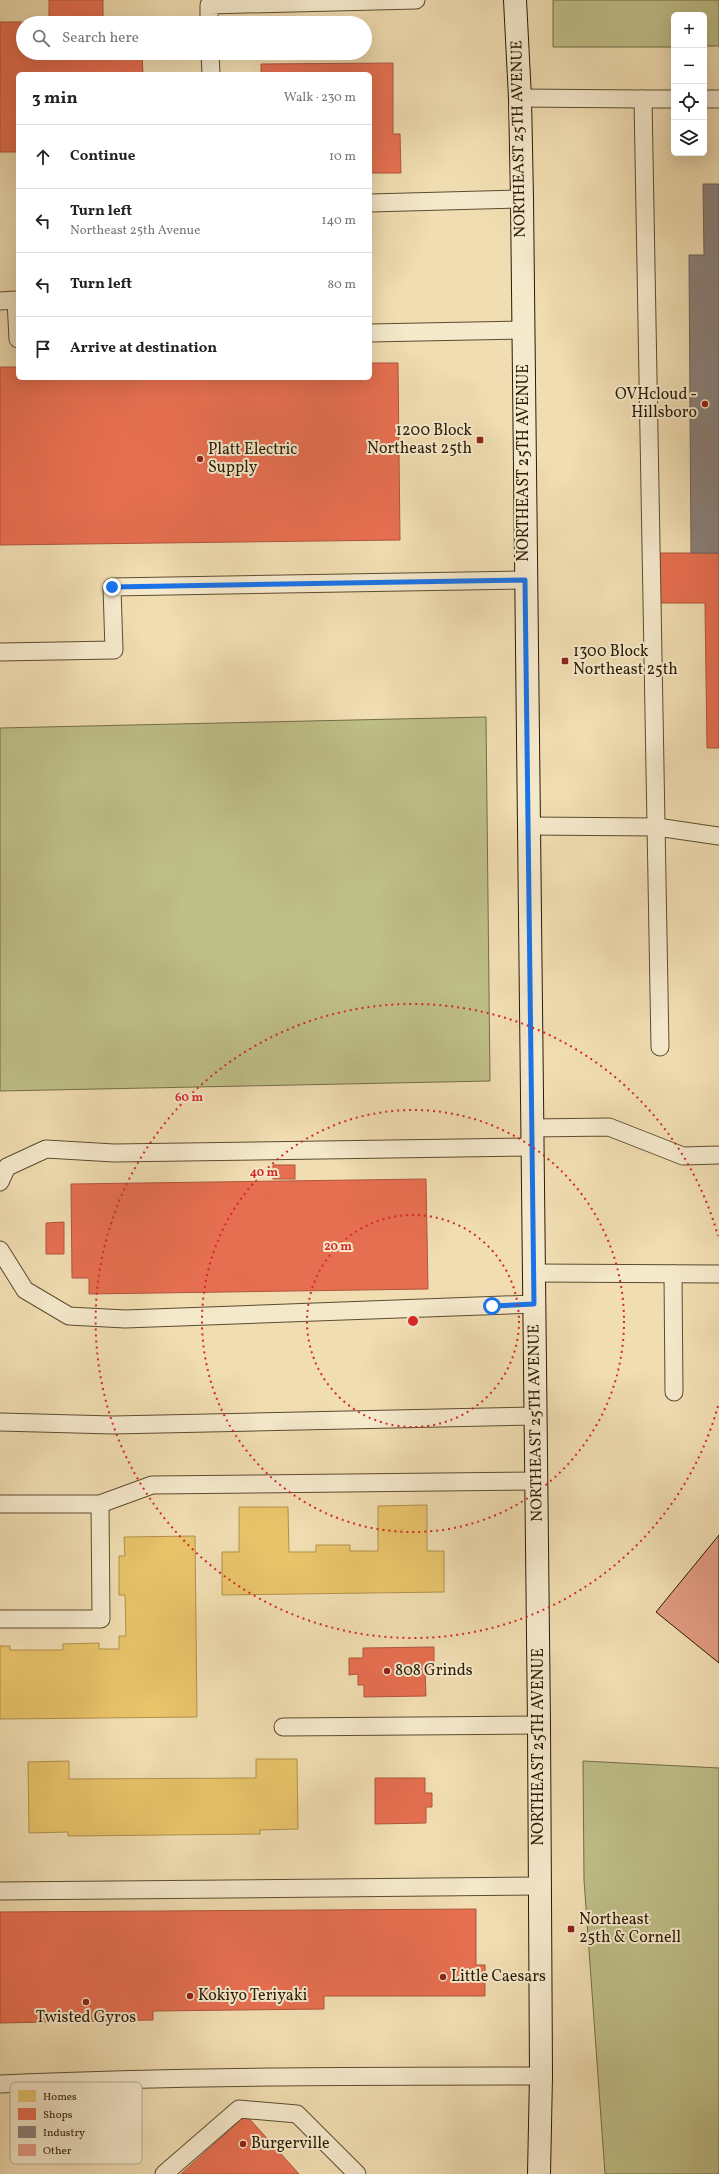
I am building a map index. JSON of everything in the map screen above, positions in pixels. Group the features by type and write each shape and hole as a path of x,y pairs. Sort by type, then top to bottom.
{"main road":[{"name":"NORTHEAST 25TH AVENUE","path":"515,0 520,98 522,199 525,580 536,1416 541,2076 539,2174"}],"lane":[{"path":"209,16 209,5 416,0"},
{"path":"210,60 211,72"},
{"path":"520,98 671,99"},
{"path":"643,99 660,1048"},
{"path":"707,99 719,99"},
{"path":"372,203 522,199"},
{"path":"0,301 16,300"},
{"path":"372,333 523,330"},
{"path":"0,652 114,650 112,587 525,580"},
{"path":"529,826 657,827 719,836"},
{"path":"0,1182 6,1167 46,1150 114,1153 532,1138 610,1127 683,1156 719,1155"},
{"path":"0,1250 26,1290 69,1316 125,1319 534,1304"},
{"path":"534,1273 719,1274"},
{"path":"673,1274 674,1392"},
{"path":"0,1422 113,1425 536,1416"},
{"path":"0,1504 100,1504 152,1485 536,1481"},
{"path":"0,1619 101,1619 100,1504"},
{"path":"283,1726 539,1725"},
{"path":"0,1891 540,1886"},
{"path":"70,2082 432,2075 541,2076"},
{"path":"0,2084 10,2084"},
{"path":"164,2174 238,2109 297,2114 357,2174"}],"green space":[{"path":"553,0 719,0 719,46 707,46 707,12 671,12 671,47 553,47"},
{"path":"486,717 490,1081 0,1091 0,728"},
{"path":"583,1761 719,1768 719,2174 605,2174 584,1880"}],"building: Homes":[{"path":"427,1505 427,1551 444,1551 444,1592 222,1595 222,1552 239,1552 239,1507 288,1507 289,1552 316,1552 316,1545 350,1545 350,1551 378,1551 378,1506"},
{"path":"195,1536 197,1717 0,1719 0,1646 10,1646 10,1650 63,1650 63,1644 99,1643 99,1649 119,1649 119,1636 126,1636 125,1595 119,1595 119,1556 125,1556 124,1537"},
{"path":"256,1759 297,1759 298,1829 260,1830 260,1834 68,1836 68,1832 29,1833 28,1762 69,1761 69,1779 256,1778"}],"building: Shops":[{"path":"49,0 103,0 103,16 49,16"},
{"path":"0,22 16,22 16,60 142,60 143,72 16,72 16,152 0,152"},
{"path":"393,63 393,134 400,134 401,173 372,173 372,72 261,72 261,64"},
{"name":"Platt Electric Supply","path":"372,363 398,363 400,540 0,545 0,367 16,367 16,380 372,380"},
{"path":"657,553 719,553 719,748 707,748 705,603 658,603"},
{"path":"273,1165 295,1165 295,1179 273,1179"},
{"path":"426,1179 428,1289 89,1294 89,1278 72,1278 71,1184"},
{"path":"64,1222 64,1254 46,1254 46,1223"},
{"name":"808 Grinds","path":"434,1647 434,1667 425,1668 426,1696 364,1697 364,1685 358,1685 358,1674 349,1675 349,1658 363,1658 363,1648"},
{"path":"375,1778 425,1778 425,1793 432,1793 432,1807 426,1807 426,1823 375,1824"},
{"path":"476,1909 476,1965 485,1965 485,1996 324,1996 324,2009 153,2011 153,2020 0,2023 0,1912"},
{"name":"Burgerville","path":"246,2115 299,2174 181,2174"}],"building: Industry":[{"name":"OVHcloud - Hillsboro","path":"703,184 719,184 719,553 691,553 689,255 704,255"}],"building: Other":[{"path":"719,1535 719,1663 656,1612"}],"place":[{"name":"OVHcloud - Hillsboro","path":"705,404"},
{"name":"1200 Block Northeast 25th","path":"480,440"},
{"name":"Platt Electric Supply","path":"200,459"},
{"name":"1300 Block Northeast 25th","path":"565,661"},
{"name":"808 Grinds","path":"387,1671"},
{"name":"Northeast 25th & Cornell","path":"571,1929"},
{"name":"Little Caesars","path":"443,1977"},
{"name":"Kokiyo Teriyaki","path":"190,1996"},
{"name":"Twisted Gyros","path":"86,2002"},
{"name":"Burgerville","path":"243,2144"}],"route":[{"path":"112,587 525,580 534,1304 492,1306"}]}
